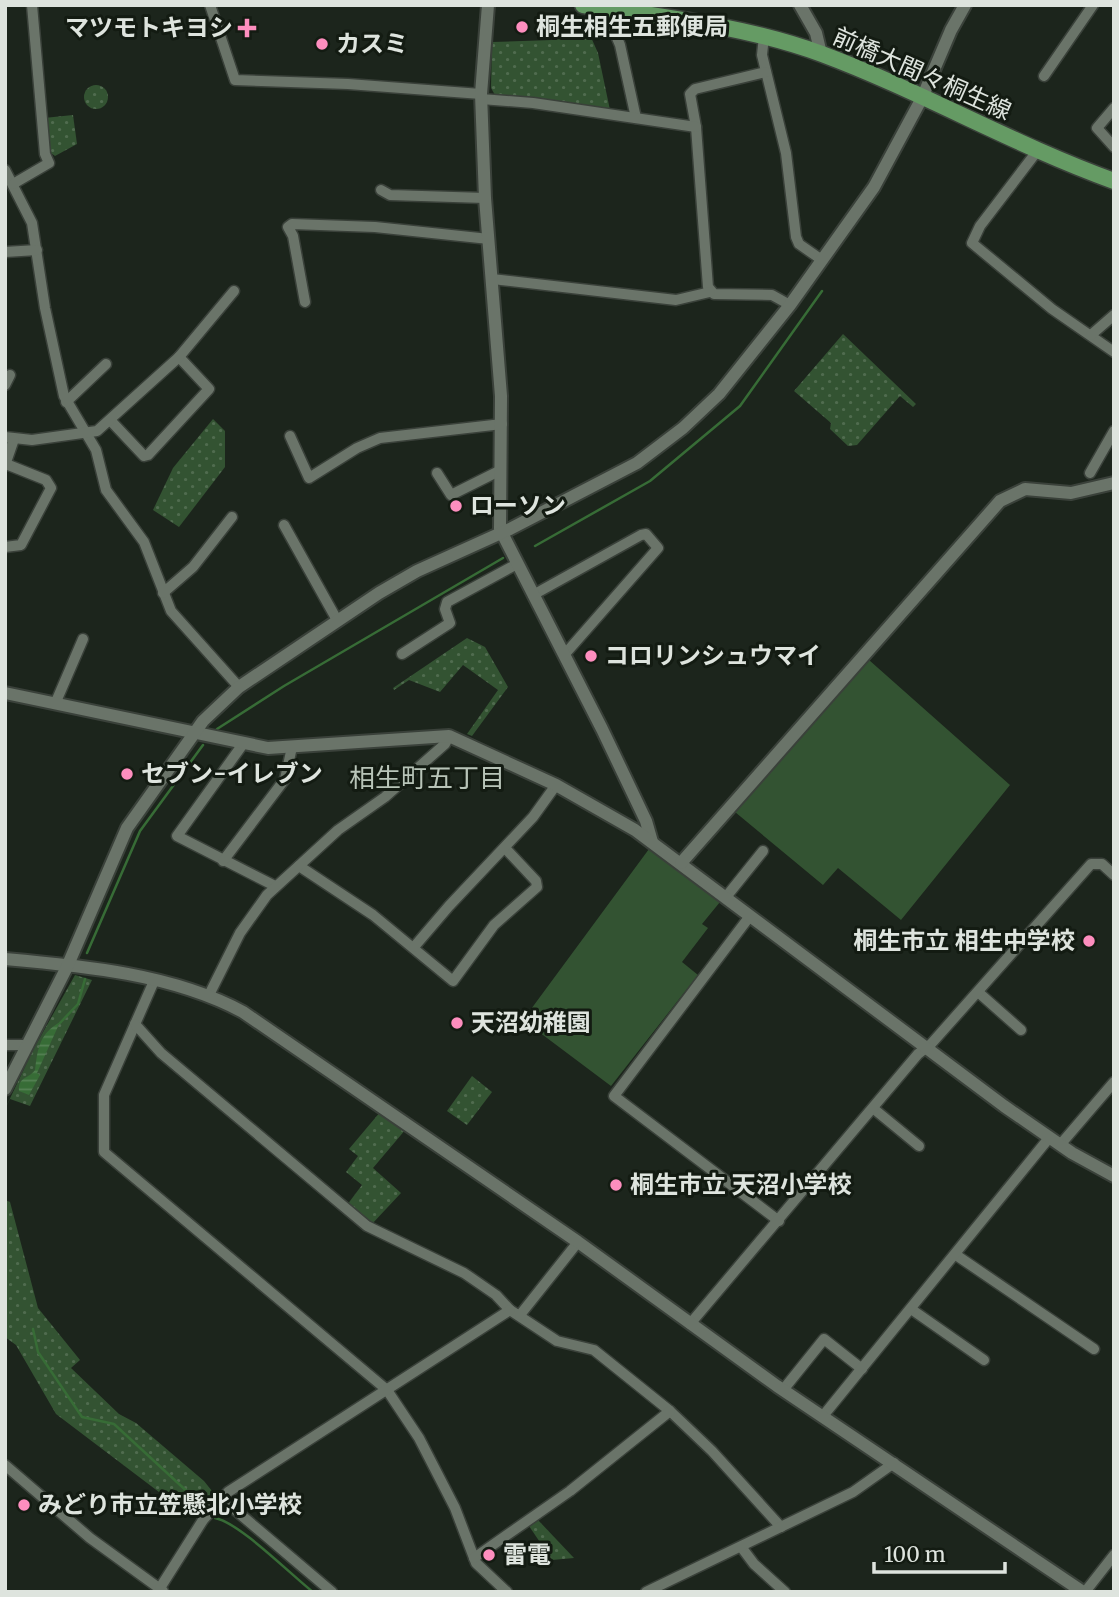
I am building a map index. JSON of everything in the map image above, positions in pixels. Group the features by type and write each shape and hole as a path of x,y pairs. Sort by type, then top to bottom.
{"main road":[{"name":"前橋大間々桐生線","path":"583,5 764,36 821,54 1114,181"}],"street":[{"path":"32,5 45,154 49,163 8,179 32,223 53,352 66,402 101,461 104,486 141,536 163,593 178,620 239,687"},
{"path":"210,5 235,80 348,84 481,96 696,127"},
{"path":"488,5 481,96 485,198 502,424 502,533 565,654 646,821 652,842"},
{"path":"800,5 816,33 821,54"},
{"path":"5,1089 67,967 127,828 194,733 239,687 337,620 416,571 502,533 637,463 683,428 731,382 790,305 873,187 922,98 951,30 965,5"},
{"path":"1044,76 1093,5"},
{"path":"611,10 610,21 620,45 636,118"},
{"path":"764,36 762,55 786,153 796,237 799,244 822,260"},
{"path":"710,292 692,91 766,72"},
{"path":"1114,108 1097,128 1114,147"},
{"path":"1038,150 980,226 972,243 1052,309 1114,352"},
{"path":"381,190 401,195 485,198"},
{"path":"305,302 293,236 288,227 292,225 383,227 489,239"},
{"path":"5,252 37,250"},
{"path":"492,279 676,300 710,292 772,295 790,305"},
{"path":"5,547 21,545 51,488 46,480 6,465 10,438 43,439 87,434 111,421 179,357 233,290"},
{"path":"1091,335 1114,315"},
{"path":"111,421 144,456 148,456 209,389 179,357"},
{"path":"66,402 106,364"},
{"path":"290,436 309,478 380,438 502,424"},
{"path":"1090,473 1114,431"},
{"path":"437,473 451,495 502,470"},
{"path":"681,863 1000,500 1025,489 1071,493 1114,483"},
{"path":"163,593 192,567 232,517"},
{"path":"284,525 337,620"},
{"path":"533,595 641,535 646,534 657,544 659,548 565,654"},
{"path":"402,654 450,623 445,608 447,601 517,564"},
{"path":"55,704 83,639"},
{"path":"5,693 243,744 292,747 449,736 556,785 598,807 652,842 926,1048 1055,1141 1114,1176"},
{"path":"209,995 252,914 275,886 338,830 385,797 445,744 449,736"},
{"path":"243,744 177,836 275,886"},
{"path":"223,861 285,779 292,747"},
{"path":"414,947 533,817 556,785"},
{"path":"299,866 373,915 453,981 494,925 537,887 536,881 505,848"},
{"path":"726,897 763,851"},
{"path":"690,1324 926,1048 1091,864 1101,864 1114,875"},
{"path":"750,916 614,1096 779,1221"},
{"path":"5,959 155,981 209,995 259,1022 578,1242 783,1390 1084,1592 1114,1555"},
{"path":"155,981 104,1095 104,1152 387,1390 419,1437 455,1508 479,1568 507,1592"},
{"path":"978,992 1021,1030"},
{"path":"135,1024 161,1053 356,1218 406,1246 464,1273 496,1295 515,1313 557,1341 594,1350 670,1411 712,1451 781,1527"},
{"path":"5,1045 27,1045"},
{"path":"823,1416 956,1255 1055,1141 1114,1082"},
{"path":"873,1109 919,1146"},
{"path":"5,1465 90,1538 162,1590 203,1520 221,1498 387,1390 515,1313 578,1242"},
{"path":"956,1255 1094,1349"},
{"path":"911,1309 984,1360"},
{"path":"783,1390 824,1339 862,1369"},
{"path":"474,1559 570,1491 670,1411"},
{"path":"646,1592 742,1548 853,1492 894,1463"},
{"path":"221,1498 332,1592"},
{"path":"742,1548 754,1564 785,1592"}],"shaded area":[{"path":"586,26 598,53 610,110 495,95 491,88 492,42 552,40"},
{"path":"96,85 104,89 108,97 104,105 96,109 88,105 84,97 88,89"},
{"path":"73,115 77,144 55,156 48,151 44,118"},
{"path":"843,334 916,404 913,407 900,396 857,445 848,446 830,429 831,423 794,391"},
{"path":"213,419 225,431 225,467 179,527 153,510 173,468"},
{"path":"467,638 485,647 508,687 472,736 467,734 498,690 463,665 440,692 409,680 394,690 393,688"},
{"path":"869,660 1010,785 901,920 838,868 823,885 735,812"},
{"path":"649,849 720,902 702,924 708,928 682,962 698,975 611,1086 523,1020"},
{"path":"75,975 92,980 30,1106 10,1099 5,1109 33,1050"},
{"path":"60,1022 37,1073 40,1075 29,1095 19,1091 22,1080 35,1070 44,1036"},
{"path":"472,1076 492,1092 467,1125 447,1111"},
{"path":"381,1111 406,1129 373,1168 401,1193 371,1225 347,1205 362,1185 346,1172 358,1156 349,1149"},
{"path":"5,1200 10,1202 38,1308 80,1360 71,1368 119,1414 136,1423 204,1481 216,1496 203,1512 190,1502 184,1511 56,1414 16,1345 5,1337"},
{"path":"538,1520 574,1558 552,1560 529,1526"}],"waterway":[{"path":"535,546 650,481 740,406 822,291"},
{"path":"217,729 284,686 503,558"},
{"path":"87,953 140,831 203,745"},
{"path":"60,1023 78,1004 85,979"},
{"path":"33,1329 38,1352 82,1417 114,1424 205,1508"},
{"path":"215,1518 238,1529 313,1592"}],"place":[{"name":"桐生相生五郵便局","path":"522,27"},
{"name":"マツモトキヨシ","path":"247,28"},
{"name":"カスミ","path":"322,44"},
{"name":"ローソン","path":"456,506"},
{"name":"コロリンシュウマイ","path":"591,656"},
{"name":"セブン-イレブン","path":"127,774"},
{"name":"桐生市立 相生中学校","path":"1089,941"},
{"name":"天沼幼稚園","path":"457,1023"},
{"name":"桐生市立 天沼小学校","path":"616,1185"},
{"name":"みどり市立笠懸北小学校","path":"24,1505"},
{"name":"雷電","path":"489,1555"}],"district":[{"name":"相生町五丁目","path":"427,778"}]}
